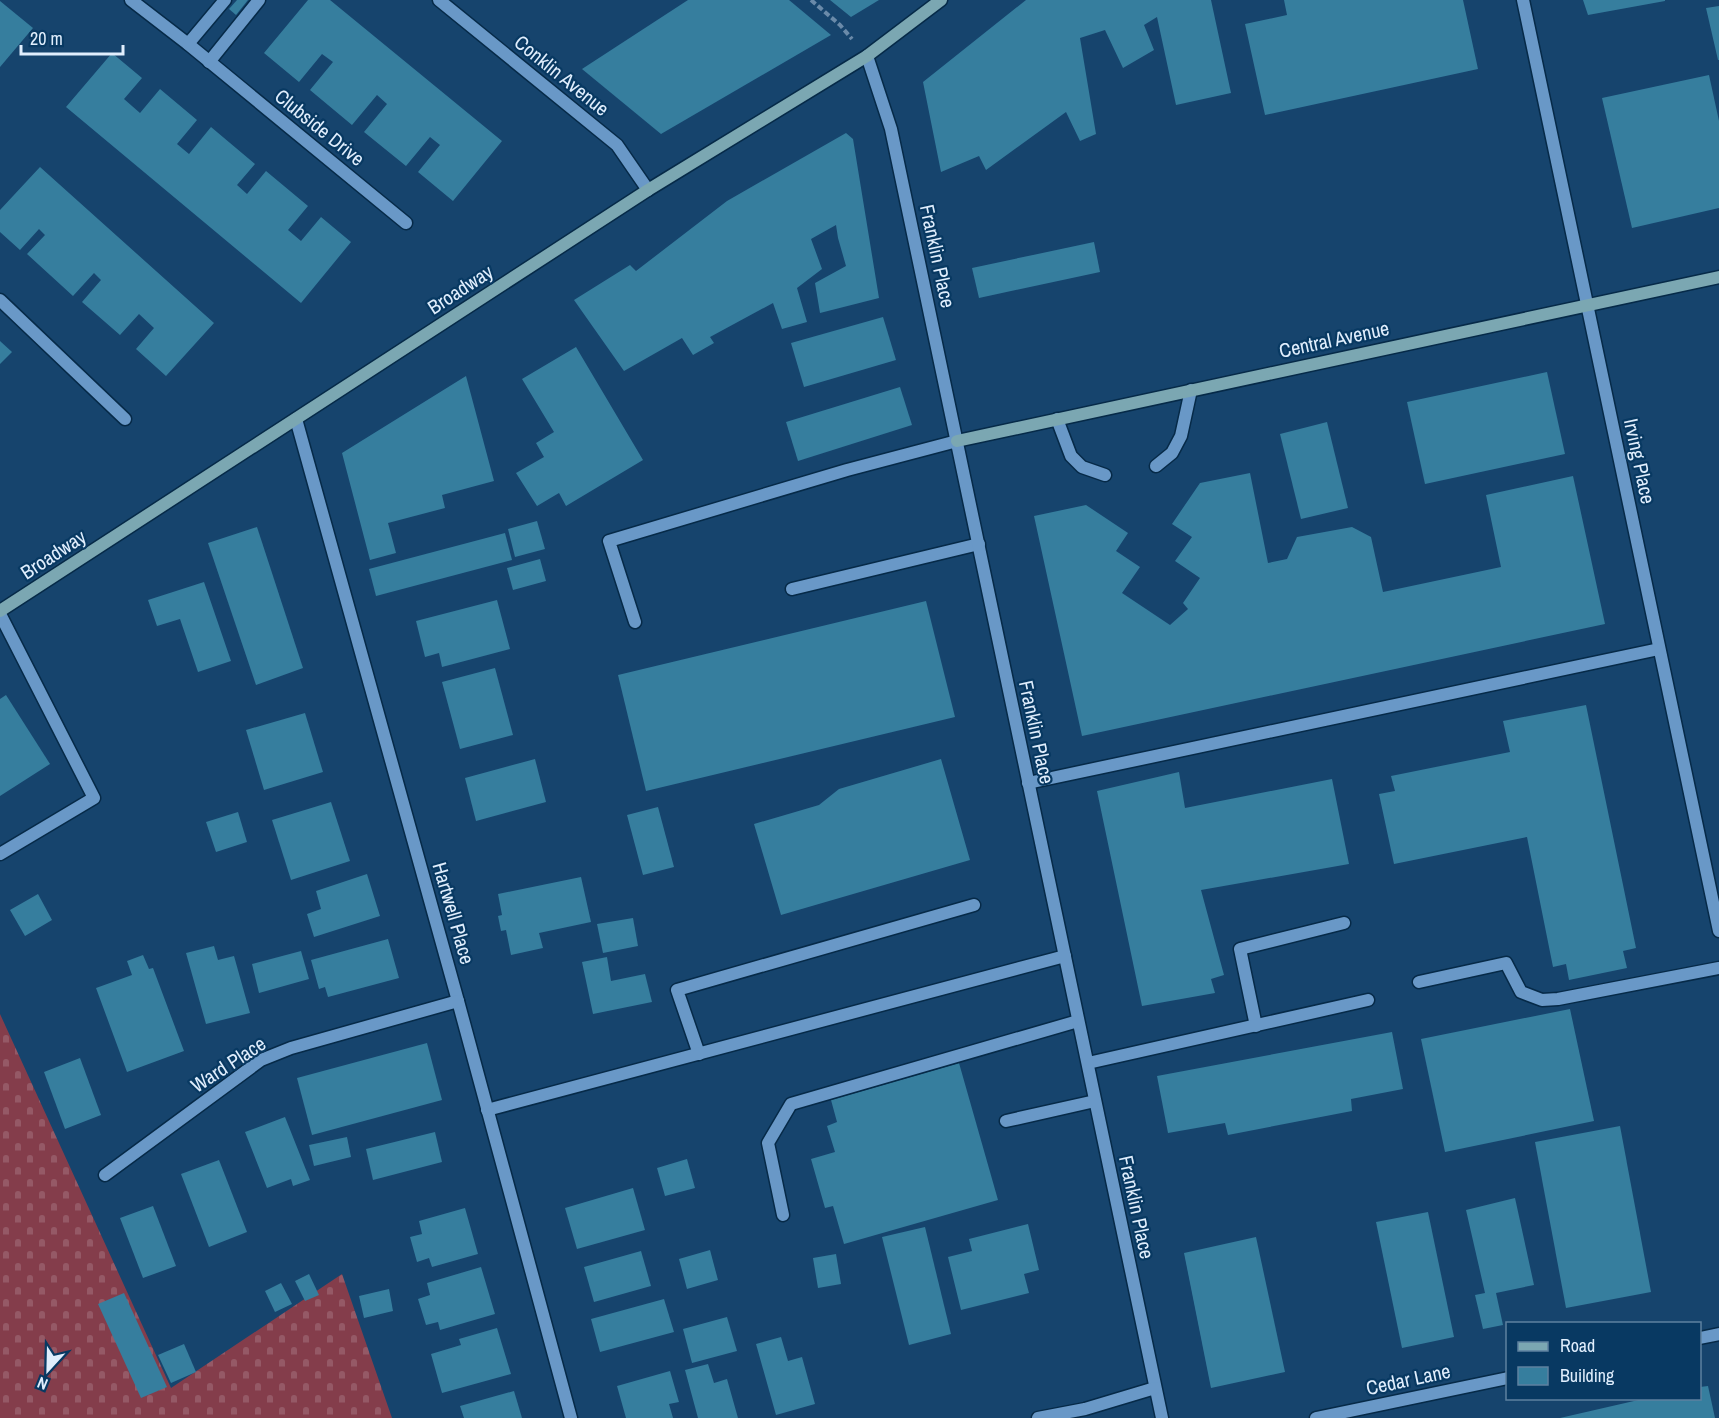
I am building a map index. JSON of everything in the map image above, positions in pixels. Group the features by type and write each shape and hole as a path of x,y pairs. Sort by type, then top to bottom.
{"main road":[{"name":"Broadway","path":"0,613 648,190 867,56 941,0"},
{"name":"Central Avenue","path":"957,441 1719,277"}],"street":[{"name":"Clubside Drive","path":"131,0 406,223"},
{"path":"188,44 225,0"},
{"path":"209,62 259,0"},
{"name":"Conklin Avenue","path":"440,0 617,145 648,190"},
{"name":"Irving Place","path":"1523,0 1719,930"},
{"name":"Franklin Place","path":"867,56 891,129 1162,1418"},
{"path":"0,300 125,419"},
{"path":"1156,466 1172,453 1181,436 1191,390"},
{"name":"Hartwell Place","path":"296,419 571,1418"},
{"path":"1057,419 1071,456 1082,467 1104,476"},
{"path":"635,622 609,541 847,470 957,441"},
{"path":"792,589 979,544"},
{"path":"0,613 94,798 0,854"},
{"path":"1028,783 1659,649"},
{"path":"699,1054 677,990 974,905"},
{"path":"1256,1026 1240,949 1344,923"},
{"path":"487,1110 1065,956"},
{"path":"1419,982 1506,963 1521,992 1542,1000 1558,999 1719,968"},
{"path":"1088,1063 1368,1000"},
{"name":"Ward Place","path":"105,1175 261,1060 291,1048 458,1001"},
{"path":"783,1215 768,1143 790,1104 1078,1021"},
{"path":"1006,1121 1095,1101"},
{"path":"1701,1338 1719,1334"},
{"name":"Cedar Lane","path":"1316,1418 1506,1378"},
{"path":"1038,1418 1085,1409 1155,1388"}],"path":[{"path":"811,0 840,25 867,56"}],"green space":[{"path":"0,1014 171,1388 342,1274 392,1418 0,1418"}],"building":[{"path":"237,0 248,0 236,15 229,9"},
{"path":"308,0 330,0 502,141 453,201 418,172 440,145 430,137 406,166 364,132 387,104 377,95 352,125 310,90 333,62 322,54 299,82 264,53"},
{"path":"688,0 789,0 831,35 661,134 582,69"},
{"path":"830,0 879,0 851,17"},
{"path":"1026,0 1211,0 1231,93 1176,105 1157,17 1144,25 1154,50 1123,68 1105,30 1080,38 1096,134 1080,141 1066,112 986,170 979,156 941,172 923,82"},
{"path":"1284,0 1463,0 1478,69 1265,115 1245,24 1287,15"},
{"path":"1583,0 1665,0 1665,1 1588,15"},
{"path":"0,1 33,28 0,67"},
{"path":"1719,6 1719,60 1718,60 1706,8"},
{"path":"112,53 142,78 124,99 140,113 160,89 197,120 177,144 189,154 211,127 255,164 237,185 247,194 266,171 308,206 288,230 301,241 321,217 351,242 301,303 66,107"},
{"path":"1709,75 1719,121 1719,208 1632,228 1602,98"},
{"path":"846,133 853,139 879,298 820,313 815,283 846,266 836,225 811,239 822,269 797,288 807,322 782,329 773,303 710,337 714,343 693,355 682,338 624,371 574,300 630,265 636,271 727,201"},
{"path":"40,167 214,323 166,376 136,349 154,328 139,314 120,335 82,302 101,280 94,273 73,296 27,254 45,235 39,229 20,250 0,232 0,210"},
{"path":"1094,242 1100,272 979,298 972,268"},
{"path":"883,317 896,360 804,387 791,343"},
{"path":"0,341 12,352 0,364"},
{"path":"576,347 643,460 566,506 559,493 537,506 516,473 544,457 536,443 554,432 522,379"},
{"path":"1547,372 1565,454 1425,484 1407,402"},
{"path":"466,376 494,481 442,495 445,508 388,523 396,553 370,560 342,453"},
{"path":"900,387 912,425 798,461 786,422"},
{"path":"1327,422 1348,508 1301,519 1280,434"},
{"path":"1250,473 1268,563 1287,559 1297,537 1352,527 1371,537 1383,592 1501,567 1486,495 1573,476 1605,624 1082,736 1034,516 1086,505 1128,533 1116,551 1140,567 1122,593 1170,625 1188,609 1183,603 1200,578 1175,561 1192,537 1172,524 1200,483"},
{"path":"537,521 545,549 515,557 508,529"},
{"path":"257,527 303,668 256,685 208,543"},
{"path":"505,533 512,560 376,596 369,569"},
{"path":"540,559 546,581 513,590 507,568"},
{"path":"204,582 231,661 198,672 180,619 157,626 148,600"},
{"path":"497,600 510,649 442,667 439,653 425,657 416,621"},
{"path":"926,601 955,717 646,791 618,675"},
{"path":"495,668 513,735 460,749 442,682"},
{"path":"6,695 50,764 0,796 0,699"},
{"path":"1586,705 1636,948 1623,951 1627,968 1569,980 1566,964 1553,967 1527,837 1394,864 1379,794 1395,791 1391,776 1510,752 1503,721"},
{"path":"305,713 323,772 264,790 246,730"},
{"path":"535,759 546,802 476,821 465,778"},
{"path":"941,759 970,860 781,915 754,824 819,805 839,789"},
{"path":"1179,772 1185,808 1332,779 1349,864 1201,890 1224,975 1211,979 1215,993 1142,1006 1097,791"},
{"path":"331,802 350,861 291,880 272,820"},
{"path":"658,807 674,867 643,875 627,815"},
{"path":"238,812 247,842 216,852 206,822"},
{"path":"367,874 380,916 314,937 307,914 321,909 316,891"},
{"path":"581,877 591,922 539,933 543,948 511,955 506,930 501,931 498,916 502,915 498,894"},
{"path":"38,894 52,920 25,936 10,910"},
{"path":"633,918 638,946 603,953 597,924"},
{"path":"388,939 399,978 328,997 325,987 319,989 311,960"},
{"path":"214,946 218,960 234,956 250,1013 206,1024 186,953"},
{"path":"301,951 309,979 259,993 252,964"},
{"path":"143,955 149,969 153,968 184,1051 127,1072 96,988 132,975 127,961"},
{"path":"607,957 611,981 645,974 652,1002 593,1014 582,962"},
{"path":"1570,1009 1594,1121 1445,1152 1421,1039"},
{"path":"1392,1032 1403,1089 1351,1099 1352,1111 1228,1135 1225,1123 1168,1133 1157,1076"},
{"path":"427,1043 442,1100 312,1135 297,1078"},
{"path":"80,1058 101,1115 65,1129 44,1072"},
{"path":"959,1063 998,1200 844,1244 833,1206 825,1208 811,1159 835,1152 827,1126 837,1122 831,1100"},
{"path":"285,1117 310,1180 293,1186 291,1179 267,1188 245,1132"},
{"path":"1620,1126 1651,1292 1566,1308 1535,1142"},
{"path":"435,1132 442,1162 373,1180 366,1149"},
{"path":"347,1137 351,1157 314,1166 309,1145"},
{"path":"687,1159 695,1188 665,1196 657,1168"},
{"path":"219,1160 247,1232 209,1247 181,1174"},
{"path":"633,1188 645,1230 577,1249 565,1208"},
{"path":"1515,1198 1534,1285 1496,1293 1503,1325 1483,1329 1475,1295 1485,1293 1466,1210"},
{"path":"153,1206 176,1266 143,1278 120,1218"},
{"path":"465,1208 478,1254 432,1267 429,1258 417,1262 410,1237 422,1234 419,1221"},
{"path":"1428,1212 1454,1337 1402,1348 1376,1222"},
{"path":"1028,1224 1039,1270 1024,1274 1029,1293 961,1310 948,1257 972,1251 969,1239"},
{"path":"925,1227 951,1334 909,1345 882,1237"},
{"path":"1256,1237 1285,1372 1211,1388 1184,1253"},
{"path":"710,1250 718,1280 687,1289 679,1259"},
{"path":"641,1251 651,1286 594,1302 584,1267"},
{"path":"836,1254 841,1284 818,1288 813,1258"},
{"path":"481,1267 495,1314 440,1330 438,1322 426,1325 418,1299 430,1295 427,1283"},
{"path":"309,1274 319,1295 305,1301 295,1281"},
{"path":"281,1283 292,1304 275,1312 265,1291"},
{"path":"389,1289 393,1311 364,1318 359,1296"},
{"path":"124,1293 167,1387 141,1398 98,1304"},
{"path":"664,1299 674,1332 600,1352 591,1319"},
{"path":"727,1317 737,1351 692,1363 683,1329"},
{"path":"497,1328 511,1374 442,1393 431,1354 461,1345 459,1339"},
{"path":"781,1337 788,1361 802,1357 815,1404 776,1415 756,1344"},
{"path":"184,1344 196,1372 171,1383 158,1355"},
{"path":"708,1364 714,1383 727,1379 738,1418 698,1418 685,1370"},
{"path":"670,1371 679,1402 669,1404 673,1418 626,1418 617,1386"},
{"path":"1708,1386 1715,1418 1560,1418 1638,1400 1701,1400 1701,1387"},
{"path":"514,1391 522,1418 464,1418 460,1406"}]}
